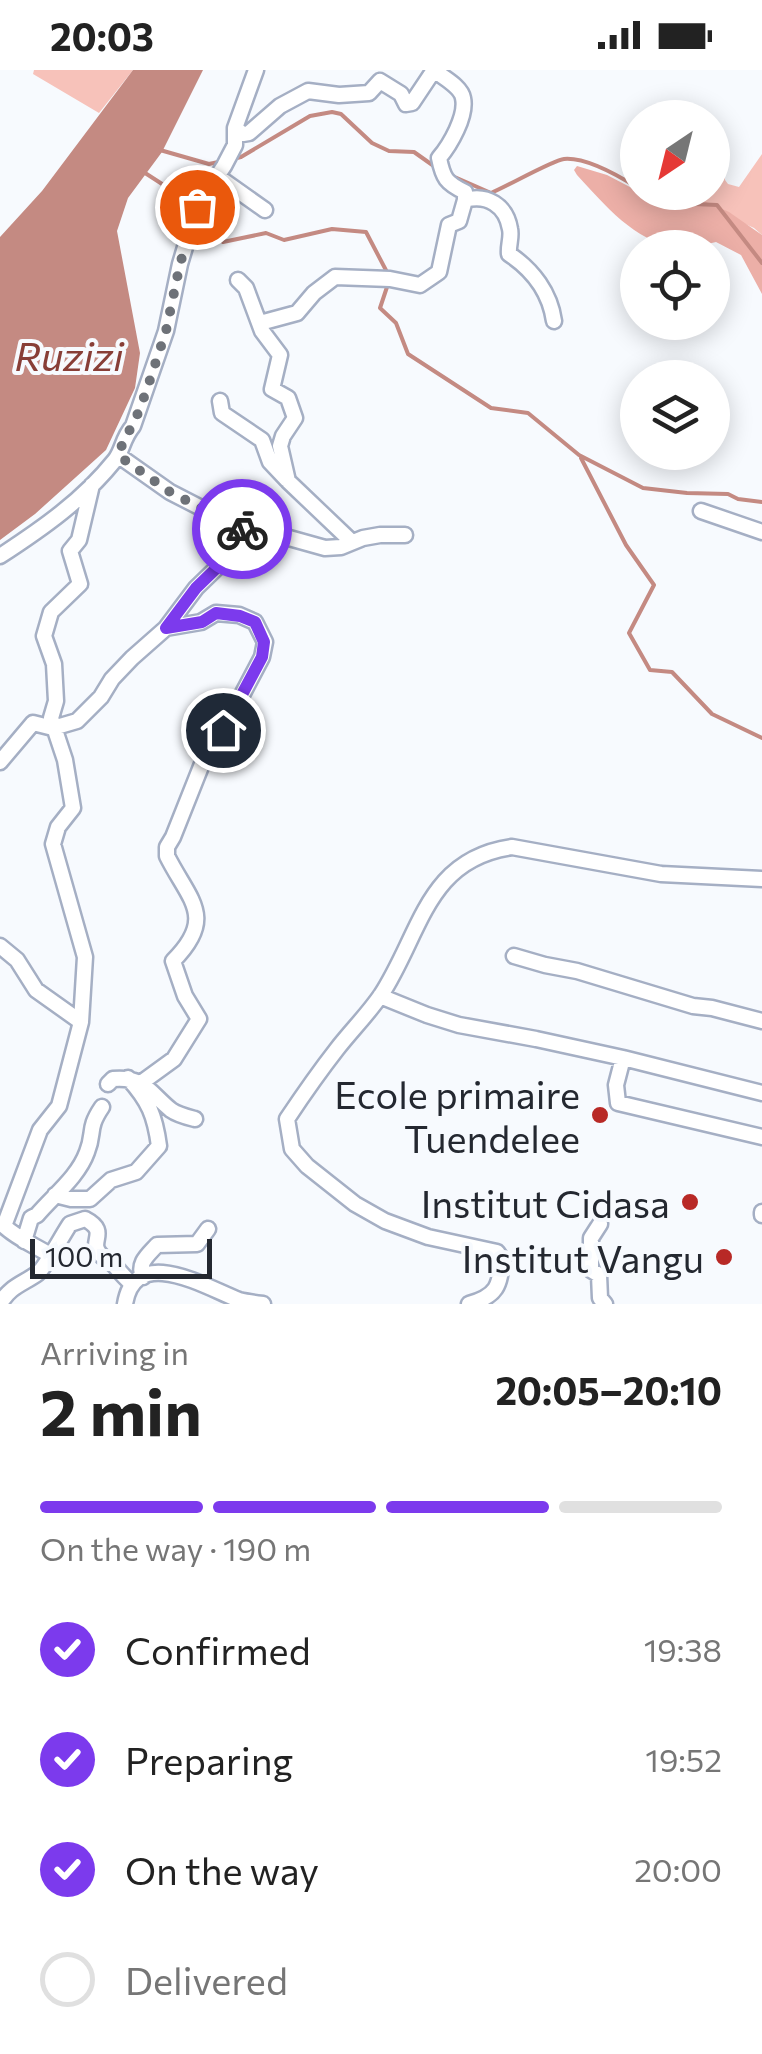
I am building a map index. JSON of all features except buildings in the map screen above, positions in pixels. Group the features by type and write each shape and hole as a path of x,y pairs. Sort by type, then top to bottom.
{"street":[{"path":"0,556 49,523 119,456 166,331 197,207 235,144 235,128 256,70"},
{"path":"235,128 249,133 280,106 308,92 338,96 369,93 380,80 401,94 406,104 412,103 434,70 464,98 454,138 440,158 444,176 464,192 465,200 460,222 449,225 439,272 420,285 390,279 335,277 314,292 297,313 260,323"},
{"path":"224,165 265,210"},
{"path":"465,200 476,197 502,208 511,231 510,254 524,264 551,302 554,321"},
{"path":"238,280 246,288 262,331 280,355 272,390 288,398 295,418 280,446 288,481"},
{"path":"220,401 222,412 262,440 270,462 352,542"},
{"path":"119,456 170,492 244,530 325,548 380,535 405,535"},
{"path":"50,1255 2,1230 40,1130 59,1106 81,1022 85,957 53,844 58,827 73,808 65,760 51,718 56,701 54,664 44,636 50,612 80,584 70,551 79,540 92,485"},
{"path":"701,512 762,532"},
{"path":"0,762 34,722 53,728 78,721 112,679 166,628 196,588 230,555 244,530"},
{"path":"134,1081 174,1058 199,1019 185,996 173,961 197,927 195,906 167,847 204,758 262,657 264,642 255,622 240,616 216,613 202,622 166,628"},
{"path":"469,1304 496,1290 502,1259 497,1252 428,1236 385,1221 356,1204 292,1149 287,1119 380,996 441,882 460,866 493,850 512,847 660,874 762,879"},
{"path":"0,946 17,960 36,990 81,1022"},
{"path":"514,956 762,1021"},
{"path":"380,996 460,1025 623,1058 762,1093"},
{"path":"623,1058 616,1086 618,1103 762,1136"},
{"path":"108,1084 113,1079 134,1081 174,1113 195,1119"},
{"path":"55,1196 90,1200 111,1180 136,1172 159,1146 157,1123 134,1081"},
{"path":"24,1242 31,1218 78,1170 88,1149 91,1124 102,1108"},
{"path":"0,1194 20,1184"},
{"path":"0,1304 6,1294 38,1273 70,1224 85,1219 96,1224 99,1254 138,1281"},
{"path":"600,1224 591,1238 591,1270 599,1276 604,1304"},
{"path":"125,1304 138,1281 142,1260 157,1245 197,1244 208,1229"},
{"path":"138,1281 158,1272 178,1274 243,1302 262,1304"}],"shaded area":[{"path":"34,70 133,70 99,113 33,74"},
{"path":"762,154 762,235 714,210 730,210 730,185 739,187"},
{"path":"577,166 620,182 620,210 729,212 762,235 762,294 741,255 730,249 730,230 634,230 574,170"}],"water":[{"name":"Ruzizi","path":"133,70 203,70 162,152 128,198 117,231 140,353 135,388 106,450 0,540 0,237 42,191"}],"waterway":[{"path":"233,159 310,116 332,112 341,114 372,143 389,151 414,152 438,169"},
{"path":"160,150 209,164 223,161"},
{"path":"450,175 491,193 550,164 573,159 620,178"},
{"path":"142,171 193,204"},
{"path":"200,210 223,242 266,233 284,240 332,229 366,232 389,276"},
{"path":"721,210 762,263"},
{"path":"388,284 380,308 396,323 408,354 491,408 528,413 579,455 643,488 728,494 762,502"},
{"path":"581,458 626,545 654,585 629,633 650,670 672,672 712,714 762,738"}],"way so far":[{"path":"197,207 166,331 119,456 170,492 242,529"}],"place":[{"name":"Ecole primaire Tuendelee","path":"600,1115"},
{"name":"Institut Cidasa","path":"690,1202"},
{"name":"Institut Vangu","path":"724,1257"}],"route":[{"path":"223,730 262,657 264,642 255,622 216,613 202,622 166,628 196,588 230,555 242,529"}]}
